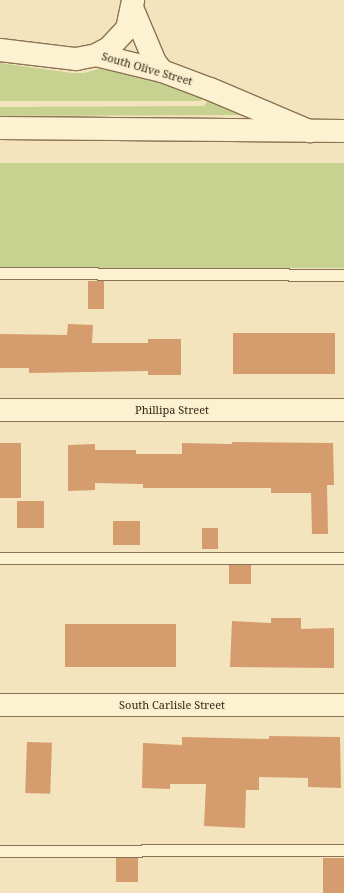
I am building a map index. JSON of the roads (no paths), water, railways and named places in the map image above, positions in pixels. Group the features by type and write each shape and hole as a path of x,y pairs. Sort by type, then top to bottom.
{"street":[{"path":"96,55 109,48 127,29 133,5"},
{"path":"133,5 155,62 162,71"},
{"name":"South Olive Street","path":"0,50 76,59 96,55 162,71 210,89 309,131"},
{"name":"South Olive Street","path":"0,128 344,131"},
{"name":"Phillipa Street","path":"0,410 344,410"},
{"name":"South Carlisle Street","path":"0,705 344,705"}],"lane":[{"path":"0,273 344,275"},
{"path":"0,558 344,558"},
{"path":"0,851 344,850"}]}
